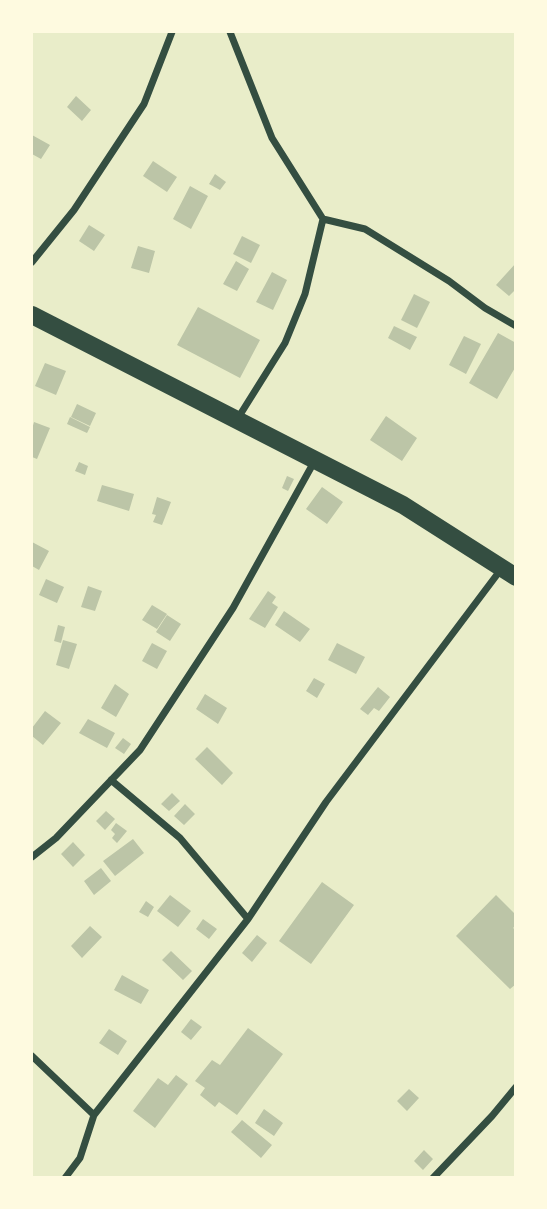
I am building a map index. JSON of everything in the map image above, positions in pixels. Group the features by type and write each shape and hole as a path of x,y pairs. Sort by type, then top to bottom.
{"main road":[{"path":"32,315 403,505 509,572"}],"street":[{"path":"32,262 74,209 144,104 172,32"},
{"path":"230,32 272,138 323,219 365,229 516,326"},
{"path":"238,419 285,343 305,294 323,219"},
{"path":"32,857 55,838 140,750 233,608 316,459"},
{"path":"65,1178 80,1158 94,1115 248,919 326,802 509,572"},
{"path":"111,780 180,838 248,919"},
{"path":"32,1056 94,1115"},
{"path":"433,1178 516,1087"}],"building":[{"path":"76,96 91,110 82,121 67,107"},
{"path":"32,135 50,145 41,159 32,154"},
{"path":"153,161 177,177 167,192 143,176"},
{"path":"215,174 226,182 220,190 209,184"},
{"path":"190,186 208,196 191,229 173,219"},
{"path":"89,225 105,235 94,251 79,241"},
{"path":"242,236 260,245 251,263 233,254"},
{"path":"138,246 155,251 149,273 131,268"},
{"path":"236,261 249,269 237,291 223,284"},
{"path":"516,263 516,289 509,296 496,285"},
{"path":"272,272 287,280 273,310 256,302"},
{"path":"414,294 430,302 417,328 401,320"},
{"path":"198,307 260,340 240,378 177,345"},
{"path":"394,326 417,337 410,350 388,338"},
{"path":"498,333 516,343 516,366 497,399 469,383"},
{"path":"464,336 481,344 466,374 449,365"},
{"path":"45,363 66,371 56,395 35,386"},
{"path":"77,404 96,413 90,426 71,417"},
{"path":"386,416 417,438 402,461 370,440"},
{"path":"70,417 90,427 87,433 67,424"},
{"path":"34,422 50,428 37,459 32,457"},
{"path":"79,462 88,466 85,475 75,471"},
{"path":"287,476 294,479 288,491 282,488"},
{"path":"102,485 134,494 129,511 97,501"},
{"path":"322,487 343,502 327,524 306,509"},
{"path":"157,497 171,502 162,525 153,522 156,515 152,514"},
{"path":"32,542 49,551 39,570 32,566"},
{"path":"46,579 64,587 57,603 39,595"},
{"path":"88,586 102,591 95,611 81,607"},
{"path":"268,591 276,597 272,603 278,607 265,628 249,619"},
{"path":"152,605 167,614 157,629 142,620"},
{"path":"284,611 310,629 300,642 275,625"},
{"path":"167,615 181,624 170,641 156,632"},
{"path":"58,625 65,627 61,643 54,641"},
{"path":"63,640 77,644 69,669 56,665"},
{"path":"152,643 167,651 157,669 142,661"},
{"path":"337,643 365,657 356,674 328,660"},
{"path":"314,678 325,684 317,698 306,691"},
{"path":"115,684 129,694 116,717 101,708"},
{"path":"378,687 390,697 379,711 374,708 368,715 360,709"},
{"path":"205,694 227,708 218,724 196,709"},
{"path":"45,711 61,723 43,745 32,736 32,728"},
{"path":"88,719 115,733 107,748 79,733"},
{"path":"123,738 131,744 124,754 115,748"},
{"path":"207,747 233,773 222,785 195,759"},
{"path":"172,793 180,801 169,811 161,804"},
{"path":"185,804 195,814 184,825 174,816"},
{"path":"106,811 115,819 105,830 96,821"},
{"path":"116,823 127,831 117,843 112,838 115,834 111,830"},
{"path":"133,839 144,853 115,876 103,861"},
{"path":"73,842 85,855 73,867 61,854"},
{"path":"101,868 111,881 94,895 84,881"},
{"path":"322,882 354,905 311,964 279,941"},
{"path":"170,895 191,911 178,927 157,911"},
{"path":"496,895 516,915 516,925 513,928 516,930 516,984 510,989 456,936"},
{"path":"146,901 154,907 148,917 139,912"},
{"path":"203,919 217,929 209,939 196,929"},
{"path":"90,926 102,937 82,958 71,946"},
{"path":"257,935 267,943 252,962 242,953"},
{"path":"171,951 192,971 183,980 162,960"},
{"path":"122,975 149,990 141,1004 114,990"},
{"path":"191,1019 202,1027 191,1040 181,1032"},
{"path":"248,1028 283,1054 237,1115 219,1102 215,1107 200,1095 205,1088 195,1081 212,1060 220,1065"},
{"path":"109,1029 127,1041 118,1055 99,1043"},
{"path":"176,1075 188,1084 155,1128 133,1111 158,1078 168,1085"},
{"path":"409,1089 419,1098 407,1111 397,1101"},
{"path":"264,1109 283,1123 274,1136 255,1123"},
{"path":"242,1120 272,1145 261,1158 231,1132"},
{"path":"424,1150 433,1159 423,1170 414,1161"}]}
